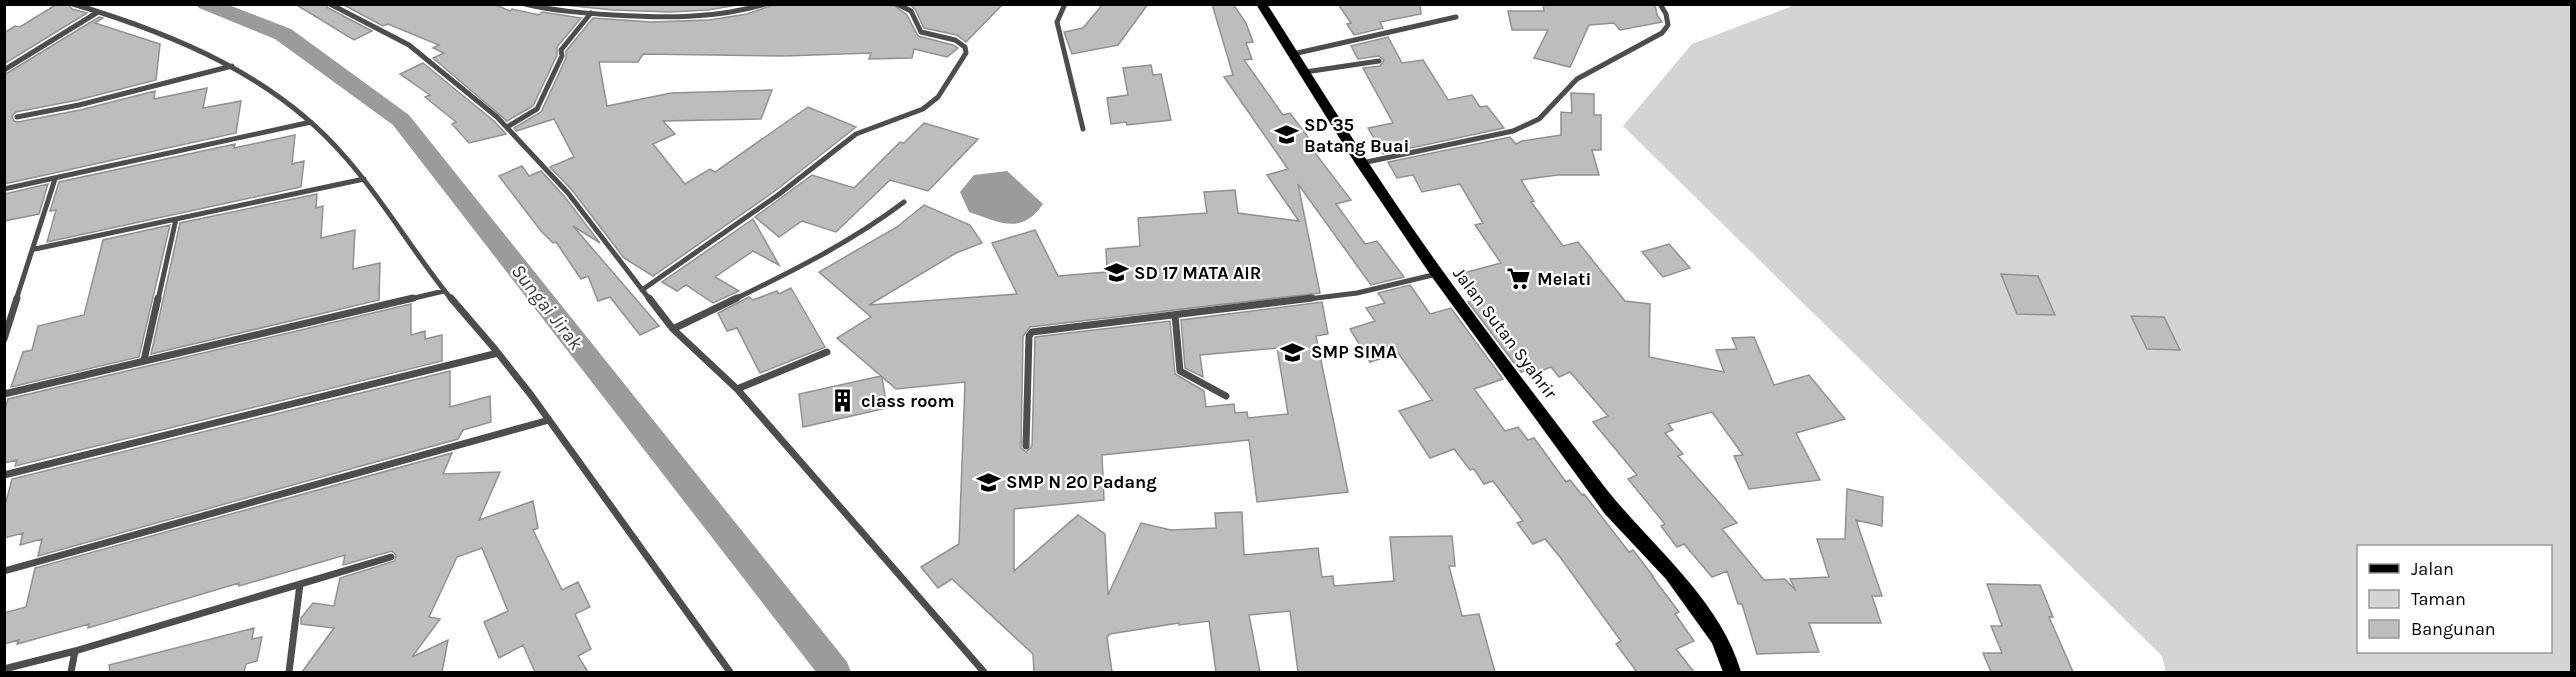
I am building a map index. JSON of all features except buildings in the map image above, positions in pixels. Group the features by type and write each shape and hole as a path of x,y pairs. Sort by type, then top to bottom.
{"main road":[{"name":"Jalan Sutan Syahrir","path":"1261,4 1362,163 1437,274 1611,509 1672,574 1719,639 1732,672"}],"street":[{"path":"73,4 212,54 311,122 364,179 444,291 498,353 549,420 730,672"},
{"path":"330,4 410,45 507,127 568,193 673,329 737,389 984,672"},
{"path":"525,4 570,12 672,17 741,12 765,4"},
{"path":"642,290 778,195 856,134 923,109 938,97 966,53 965,48 955,40 921,32 913,12 897,4"},
{"path":"1065,4 1057,21 1083,129"},
{"path":"1362,163 1529,125 1542,116 1553,100 1574,81 1662,33 1668,25 1666,14 1660,4"},
{"path":"4,70 98,12"},
{"path":"507,127 537,109 562,56 561,50 591,13"},
{"path":"1293,54 1456,17"},
{"path":"1305,72 1380,61"},
{"path":"17,117 80,105 232,66"},
{"path":"4,189 311,122"},
{"path":"4,339 35,249 55,179"},
{"path":"35,249 364,179"},
{"path":"673,329 828,251 882,220 904,202"},
{"path":"144,360 176,219"},
{"path":"1026,446 1031,333 1357,293 1437,274"},
{"path":"4,394 444,291"},
{"path":"1175,315 1179,370 1226,396"},
{"path":"737,389 827,352"},
{"path":"4,475 498,353"},
{"path":"4,571 549,420"},
{"path":"4,669 75,651 391,557"},
{"path":"289,672 300,584"},
{"path":"71,672 75,651"}],"green space":[{"path":"1795,5 2571,5 2571,672 2166,672 2162,656 1623,126 1692,44"}],"shaded area":[{"path":"1007,171 1043,204 1035,214 1026,220 1009,224 969,212 960,192 974,175"}],"waterway":[{"name":"Sungai Jirak","path":"206,4 283,34 401,120 835,672"}],"place":[{"name":"SD 35 Batang Buai","path":"1286,135"},
{"name":"SD 17 MATA AIR","path":"1116,273"},
{"name":"Melati","path":"1519,279"},
{"name":"SMP SIMA","path":"1293,352"},
{"name":"class room","path":"843,401"},
{"name":"SMP N 20 Padang","path":"988,482"}]}
